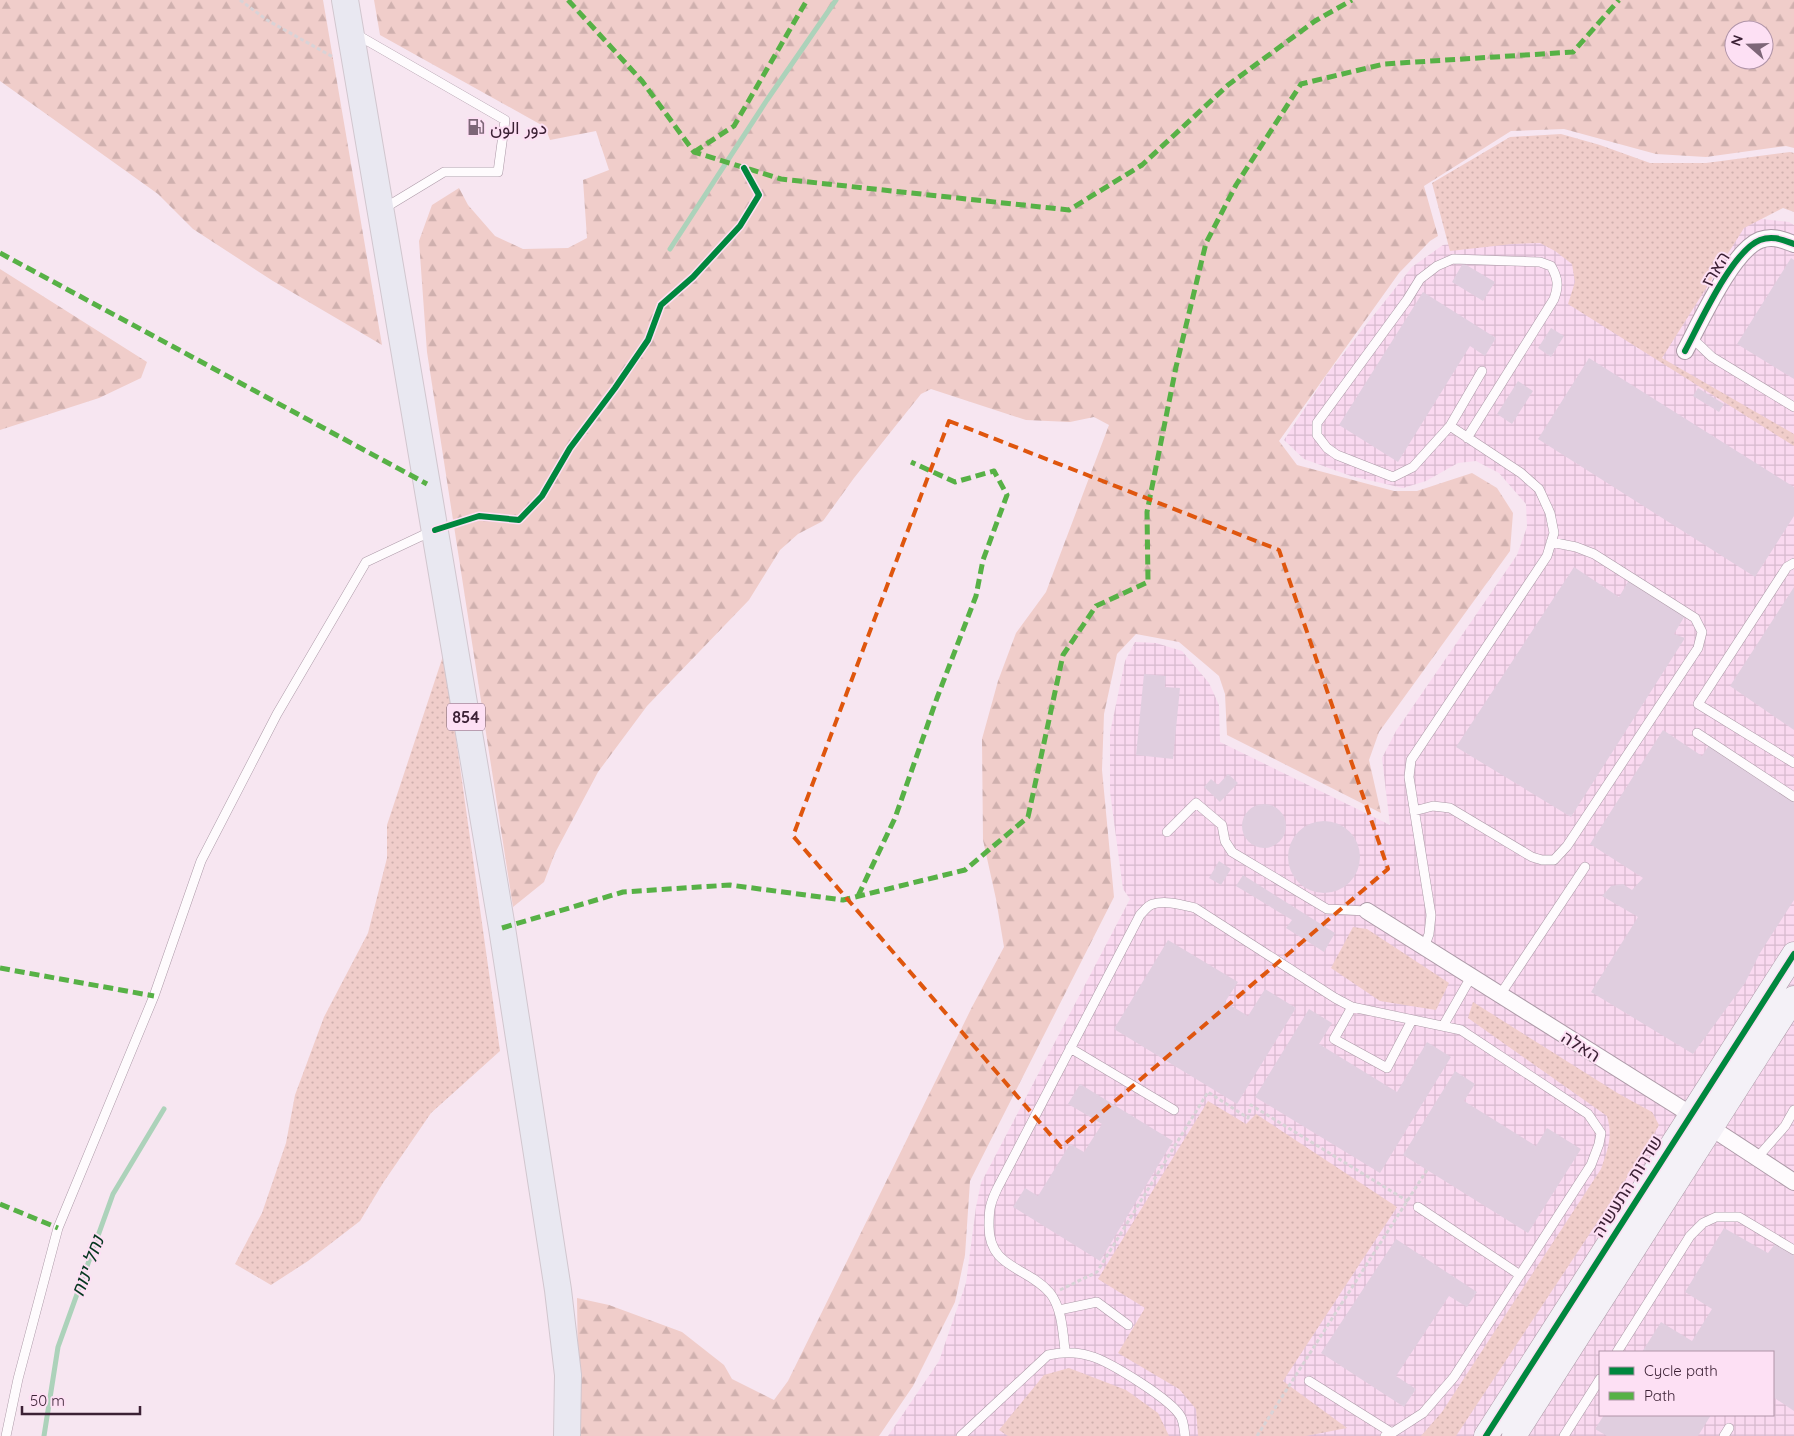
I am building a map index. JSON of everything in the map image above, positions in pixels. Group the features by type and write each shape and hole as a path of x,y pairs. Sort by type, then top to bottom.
{"main road":[{"name":"854","path":"345,0 502,928 558,1290 568,1375 567,1436"}],"street":[{"name":"הארז","path":"1688,344 1729,271 1744,252 1760,240 1776,237 1794,244"},
{"name":"האלה","path":"1366,911 1690,1114 1794,1182"},
{"name":"שדרות התעשיה","path":"1486,1436 1794,954"},
{"path":"1514,1436 1794,998"}],"lane":[{"path":"351,31 505,120 498,172 444,172 381,210"},
{"path":"1467,438 1554,299 1558,288 1557,277 1551,266 1540,262 1453,259 1437,266 1420,279 1407,300 1317,423 1317,436 1336,455 1393,477 1413,467 1450,426 1482,371"},
{"path":"1688,344 1794,407"},
{"path":"1424,948 1429,934 1431,915 1409,777 1411,760 1547,556 1554,533 1550,513 1539,489 1521,473 1450,426"},
{"path":"6,1436 18,1379 58,1228 154,996 201,861 277,714 366,562 435,530"},
{"path":"1414,811 1433,806 1450,808 1532,857 1542,860 1554,860 1567,846 1698,648 1702,632 1695,618 1594,554 1576,547 1551,542"},
{"path":"1794,563 1787,566 1698,704 1794,763"},
{"path":"1697,733 1794,797"},
{"path":"1168,832 1196,803 1222,825 1225,841 1232,852 1327,909 1366,911"},
{"path":"1500,995 1585,867"},
{"path":"1065,1351 1058,1310 1051,1294 993,1250 989,1231 989,1207 1140,915 1152,904 1166,903 1195,908 1352,1007 1462,1030 1588,1114 1601,1133 1591,1165 1454,1377 1423,1413 1389,1435 1309,1382"},
{"path":"1443,1026 1471,977"},
{"path":"1352,1007 1334,1039 1387,1068 1412,1020"},
{"path":"1070,1048 1174,1110"},
{"path":"1757,1158 1785,1126 1794,1110"},
{"path":"1785,1126 1794,1132"},
{"path":"1418,1208 1520,1274"},
{"path":"1618,1351 1690,1236 1703,1223 1716,1217 1740,1217 1794,1250"},
{"path":"1058,1310 1097,1302 1128,1324"},
{"path":"961,1436 1048,1355 1065,1351 1089,1355 1109,1364 1165,1401 1180,1416 1185,1436"},
{"path":"1564,1436 1599,1380"}],"path":[{"path":"240,0 268,20 333,56 337,63"},
{"path":"1051,1294 1097,1272 1208,1092 1248,1118 1251,1105 1418,1208"},
{"path":"1257,1436 1427,1170"}],"highlighted area":[{"path":"949,421 1279,550 1388,869 1061,1147 793,836"}],"shaded area":[{"path":"1735,216 1789,222 1794,225 1794,1436 888,1436 939,1361 966,1283 981,1183 1130,899 1123,889 1110,792 1110,733 1125,661 1135,642 1156,643 1182,651 1209,683 1219,705 1220,742 1390,825 1382,758 1396,731 1517,555 1527,527 1526,504 1499,473 1476,461 1458,463 1426,481 1403,488 1351,476 1304,459 1284,440 1328,373 1412,267 1443,245"}],"green space":[{"path":"0,0 323,0 382,345 273,281 193,229 158,194 0,81"},
{"path":"374,0 1794,0 1794,148 1786,146 1706,157 1656,154 1564,129 1511,131 1424,186 1438,236 1430,241 1399,273 1279,441 1297,465 1394,491 1417,491 1472,473 1497,488 1513,513 1510,551 1379,732 1369,760 1381,813 1227,735 1225,694 1219,676 1179,642 1136,634 1117,654 1104,714 1102,770 1114,897 970,1181 965,1255 955,1302 913,1386 879,1436 579,1436 577,1298 609,1305 682,1332 724,1365 732,1379 774,1400 788,1381 972,1007 1004,947 983,840 982,739 998,681 1016,633 1046,592 1109,425 1094,417 1070,422 1026,420 931,389 921,394 854,478 823,521 798,534 780,550 749,600 647,706 598,772 555,853 544,882 513,907 427,352 419,241 432,205 459,188 468,205 495,236 523,249 568,248 587,238 583,180 609,170 596,131 550,140 545,127 380,35"},
{"path":"1561,134 1600,145 1650,163 1706,163 1794,153 1794,212 1783,208 1744,228 1662,358 1794,434 1794,446 1568,304 1575,282 1572,264 1555,251 1540,243 1450,251 1432,183 1510,137"},
{"path":"0,269 147,362 141,378 99,398 0,430"},
{"path":"444,653 500,1051 431,1113 383,1183 360,1221 308,1261 271,1285 235,1264 262,1213 286,1143 295,1095 324,1017 368,933 387,858 387,825"},
{"path":"1353,927 1367,929 1449,983 1436,1010 1380,1001 1331,968"},
{"path":"1473,1002 1619,1094 1652,1112 1659,1125 1645,1150 1456,1436 1421,1436 1442,1412 1601,1169 1609,1143 1610,1130 1607,1116 1468,1018"},
{"path":"1208,1101 1246,1124 1256,1114 1397,1207 1283,1381 1347,1428 1306,1436 1198,1436 1196,1409 1179,1389 1118,1353 1145,1308 1098,1279"},
{"path":"1069,1368 1126,1390 1158,1413 1169,1436 1008,1436 999,1430 1044,1375"}],"building":[{"path":"1791,258 1794,260 1794,379 1737,344"},
{"path":"1463,263 1495,282 1483,301 1452,282"},
{"path":"1423,292 1496,338 1485,356 1470,346 1398,462 1339,425"},
{"path":"1551,328 1564,336 1551,357 1538,348"},
{"path":"1589,358 1794,487 1794,516 1755,577 1538,439"},
{"path":"1518,381 1533,391 1512,424 1497,414"},
{"path":"1698,388 1724,404 1719,412 1693,396"},
{"path":"1574,567 1619,597 1633,573 1689,609 1674,634 1685,638 1571,817 1456,747"},
{"path":"1794,587 1794,730 1730,686"},
{"path":"1144,674 1166,676 1165,687 1180,688 1173,759 1136,755"},
{"path":"1663,730 1702,756 1711,742 1794,795 1794,900 1760,953 1745,983 1693,1054 1591,992 1638,917 1602,896 1611,886 1623,884 1632,890 1643,878 1590,844"},
{"path":"1228,774 1238,783 1220,802 1204,787 1211,779 1218,785"},
{"path":"1260,804 1268,804 1280,810 1286,826 1280,842 1268,848 1260,848 1248,842 1242,830 1242,822 1248,810"},
{"path":"1324,821 1344,827 1354,837 1360,857 1354,877 1344,887 1324,893 1304,887 1294,877 1288,857 1294,837 1304,827"},
{"path":"1219,861 1231,869 1221,885 1209,878"},
{"path":"1243,875 1335,933 1324,952 1286,928 1292,920 1236,886"},
{"path":"1168,940 1238,982 1225,1002 1248,1016 1265,989 1296,1008 1237,1104 1114,1029"},
{"path":"1309,1009 1332,1023 1319,1044 1397,1092 1427,1042 1451,1057 1380,1173 1255,1097"},
{"path":"1455,1071 1475,1084 1464,1101 1536,1146 1547,1128 1581,1149 1528,1233 1403,1155"},
{"path":"1080,1084 1173,1141 1100,1261 1013,1207 1025,1188 1038,1196 1070,1144 1084,1152 1102,1124 1068,1104"},
{"path":"1724,1228 1768,1253 1778,1240 1794,1250 1794,1411 1774,1398 1774,1351 1643,1351 1661,1322 1692,1341 1712,1309 1685,1292"},
{"path":"1396,1239 1477,1292 1467,1307 1449,1296 1396,1376 1416,1389 1404,1407 1321,1353"},
{"path":"1603,1416 1710,1416 1698,1436 1607,1436 1595,1429"}],"waterway":[{"path":"670,249 767,100 836,0"},
{"name":"נחל ינוח","path":"44,1436 58,1347 113,1194 164,1109"}],"marked path":[{"path":"568,0 642,81 694,152 781,179 1069,210 1142,165 1228,85 1315,21 1352,0"},
{"path":"694,152 734,126 807,0"},
{"path":"502,928 623,892 730,885 843,900 965,870 1028,817 1063,655 1096,606 1148,582 1147,512 1176,367 1206,243 1236,185 1301,84 1384,64 1573,52 1619,0"},
{"path":"0,253 427,484"},
{"path":"858,896 895,818 937,698 976,596 983,560 1007,495 994,471 955,482 911,462"},
{"path":"0,968 154,996"},
{"path":"0,1204 58,1228"}],"cycle path":[{"path":"435,530 479,516 519,520 542,496 570,448 648,340 661,305 693,277 740,226 759,195 744,168"},
{"path":"1685,351 1718,289 1739,258 1749,247 1760,240 1769,238 1794,244"},
{"path":"1486,1436 1794,954"}],"place":[{"name":"دور الون","path":"476,127"}]}
